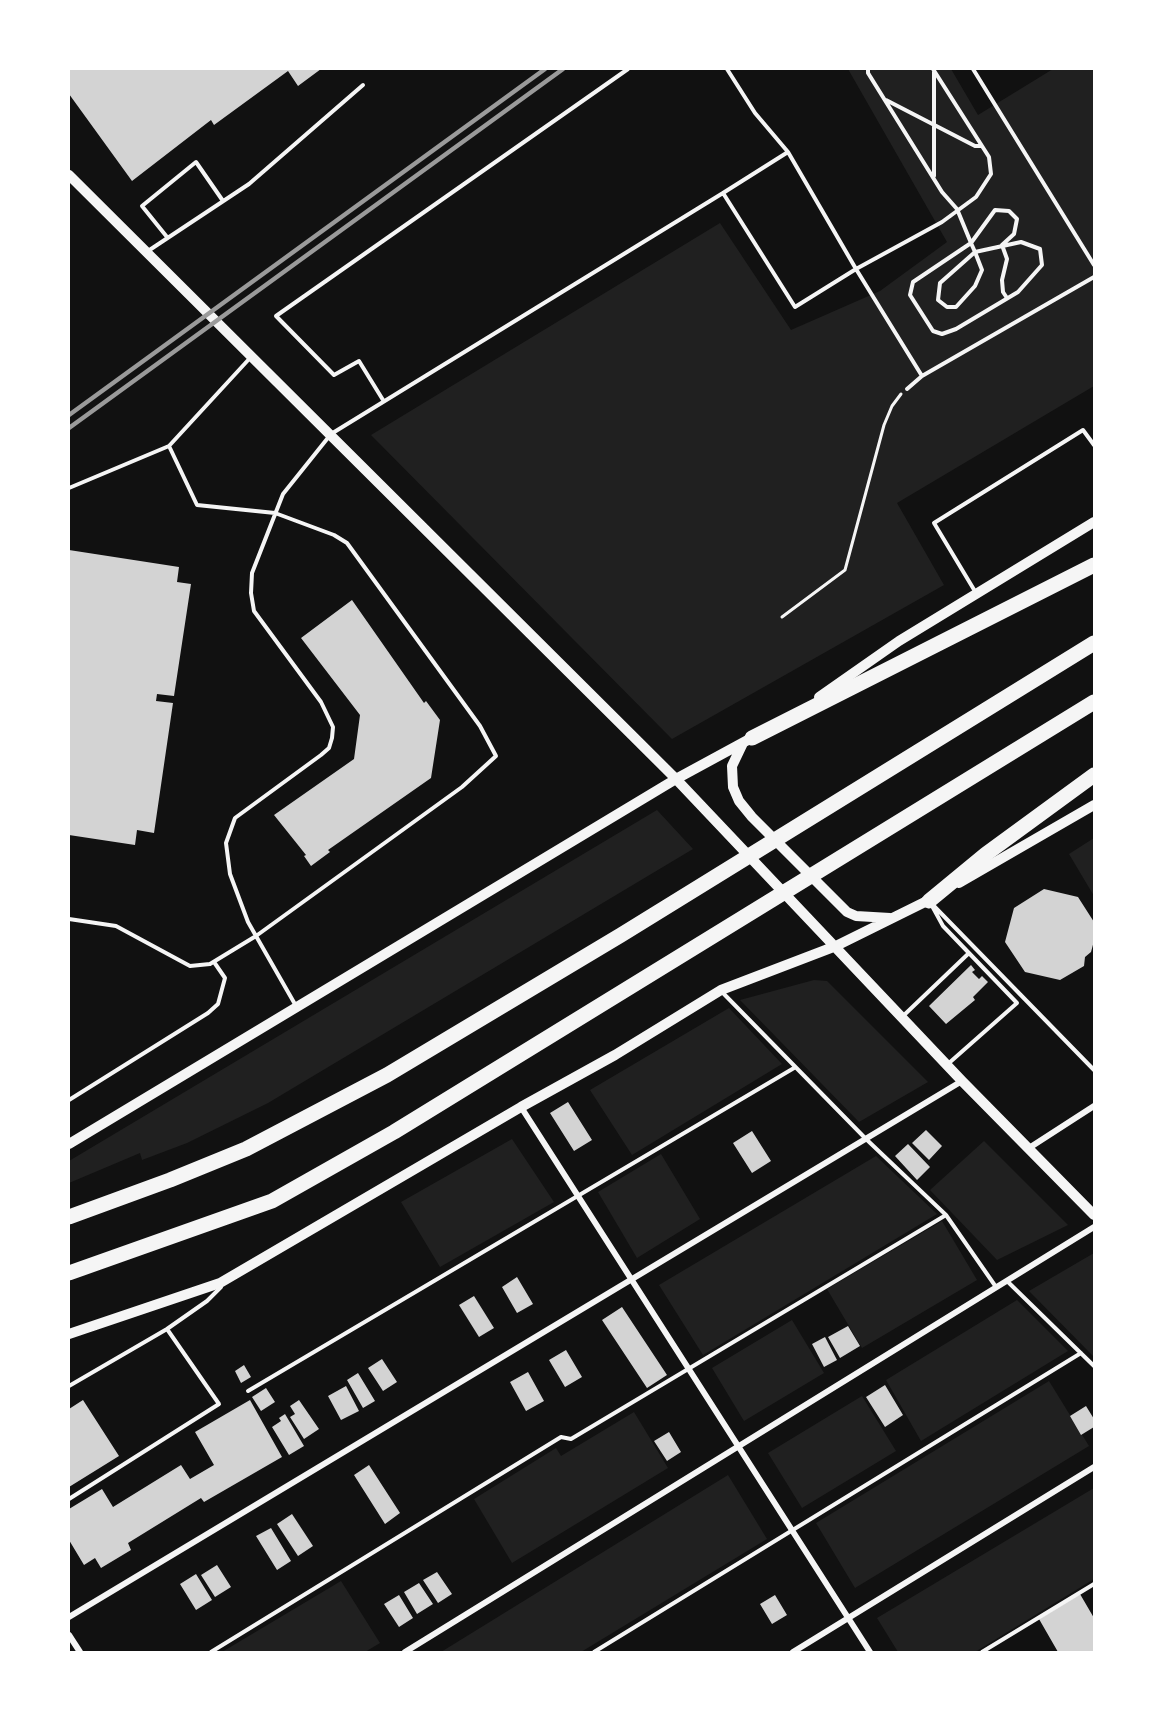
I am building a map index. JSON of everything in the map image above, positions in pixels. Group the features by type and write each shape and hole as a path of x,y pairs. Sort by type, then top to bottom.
{"highway":[{"path":"747,740 1094,565"},
{"path":"69,1217 246,1149 387,1075 1094,643"},
{"path":"69,1273 272,1201 394,1132 1094,702"},
{"path":"926,903 986,854 1094,775"}],"street":[{"path":"69,175 253,355 676,779 962,1081 1094,1215"},
{"path":"69,1144 676,779 827,692 899,641 1094,522"},
{"path":"747,740 732,766 733,787 739,801 752,817 834,900 856,916 897,917"},
{"path":"69,1334 220,1283 238,1274 521,1107 615,1055 721,990 836,946 926,903 1094,805"},
{"path":"69,1617 962,1081"},
{"path":"1029,1148 1094,1106"},
{"path":"521,1107 870,1652"},
{"path":"405,1652 1094,1227"},
{"path":"793,1652 1094,1467"},
{"path":"69,1635 80,1652"}],"lane":[{"path":"383,400 359,362 334,375 276,316 628,69"},
{"path":"727,69 755,113 789,152 856,269 922,376"},
{"path":"868,69 868,73 942,192 957,209 971,243 975,252 982,270 975,286 956,307 947,307 938,300 940,283 975,252 1021,242 1040,249 1042,265 1018,292 957,329 942,334 933,331 910,295 913,282 971,243 995,210 1010,211 1017,219 1014,234 1002,245"},
{"path":"973,69 1094,265"},
{"path":"723,193 795,307 856,269 942,222 976,197 991,174 989,157 933,70"},
{"path":"933,70 934,177"},
{"path":"148,252 167,237 249,184 363,85"},
{"path":"885,100 975,146 982,146"},
{"path":"297,1007 256,936 230,874 226,843 229,829 235,818 321,755 329,748 332,738 333,727 321,702 254,610 251,593 252,573 283,494 332,434 383,400 789,152"},
{"path":"167,237 142,206 196,162 223,201"},
{"path":"1002,245 1007,259 1002,292 1007,298"},
{"path":"907,389 922,376 1094,277"},
{"path":"69,488 169,446 253,355"},
{"path":"977,594 934,523 1083,430 1094,445"},
{"path":"69,919 116,926 190,966 214,961 256,936 462,787 496,756 480,726 347,543 334,535 274,513 197,505 169,446"},
{"path":"926,903 943,926 1017,1003 948,1065"},
{"path":"926,903 1094,1070"},
{"path":"902,1017 969,953"},
{"path":"69,1100 208,1013 218,1004 225,978 214,961"},
{"path":"721,990 794,1068 946,1215 996,1287"},
{"path":"248,1390 794,1068"},
{"path":"211,1652 561,1437 571,1439 946,1215"},
{"path":"69,1386 167,1329 207,1301 238,1274"},
{"path":"1007,1280 1094,1366"},
{"path":"69,1499 219,1404 167,1329"},
{"path":"594,1652 1081,1353"},
{"path":"982,1652 1094,1584"}],"path":[{"path":"782,617 845,570 884,425 892,406 907,389"}],"shaded area":[{"path":"848,69 951,69 978,115 1053,69 1094,69 1094,386 897,503 944,585 672,739 371,435 720,223 791,330 880,291 947,242"},
{"path":"657,810 693,849 268,1103 187,1143 142,1160 140,1153 69,1183 69,1161"},
{"path":"1094,838 1094,896 1069,854"},
{"path":"814,980 827,981 928,1082 859,1122 740,1000"},
{"path":"729,1008 782,1064 632,1155 590,1090"},
{"path":"512,1139 554,1202 440,1267 401,1202"},
{"path":"984,1141 1068,1225 997,1260 930,1190"},
{"path":"661,1154 700,1219 637,1258 598,1192"},
{"path":"876,1156 937,1214 703,1355 659,1285"},
{"path":"942,1221 977,1280 862,1348 827,1289"},
{"path":"1094,1253 1094,1357 1029,1291"},
{"path":"1017,1300 1068,1351 921,1441 886,1380"},
{"path":"792,1320 824,1373 744,1421 712,1368"},
{"path":"1049,1381 1089,1446 855,1588 816,1523"},
{"path":"862,1396 896,1451 802,1508 768,1453"},
{"path":"634,1412 668,1468 512,1563 474,1499 556,1448 561,1456"},
{"path":"728,1475 767,1539 581,1652 441,1652"},
{"path":"1094,1488 1094,1579 975,1652 898,1652 877,1618"},
{"path":"341,1581 380,1643 365,1652 222,1652"}],"building":[{"path":"69,69 321,69 298,86 288,71 214,125 211,120 132,181 69,94"},
{"path":"69,550 179,567 177,582 191,584 174,696 157,694 156,701 173,703 154,833 137,830 135,845 69,835"},
{"path":"352,600 424,703 426,701 440,720 431,778 328,850 330,852 311,866 304,856 306,855 274,815 354,759 360,715 301,638"},
{"path":"1044,889 1078,897 1094,922 1094,941 1091,952 1085,957 1084,966 1060,980 1025,972 1005,942 1014,908"},
{"path":"971,965 975,970 972,972 979,979 982,976 988,982 973,997 975,1000 946,1024 929,1006"},
{"path":"568,1102 592,1140 574,1151 550,1113"},
{"path":"926,1130 942,1146 929,1160 912,1143"},
{"path":"752,1131 771,1161 752,1173 733,1143"},
{"path":"908,1144 930,1167 917,1180 895,1156"},
{"path":"517,1277 533,1304 517,1313 502,1287"},
{"path":"474,1296 494,1328 479,1337 459,1305"},
{"path":"622,1307 667,1375 647,1388 602,1320"},
{"path":"848,1326 860,1346 840,1358 828,1337"},
{"path":"825,1337 837,1360 824,1367 812,1344"},
{"path":"566,1350 582,1377 565,1387 549,1360"},
{"path":"382,1359 397,1382 383,1391 368,1368"},
{"path":"244,1365 251,1377 241,1383 235,1371"},
{"path":"528,1372 544,1401 526,1411 510,1382"},
{"path":"358,1373 375,1401 363,1408 347,1380"},
{"path":"885,1385 903,1415 885,1427 866,1397"},
{"path":"346,1386 359,1411 341,1420 328,1396"},
{"path":"266,1388 275,1402 261,1411 252,1397"},
{"path":"83,1400 119,1456 69,1487 69,1409"},
{"path":"250,1400 282,1457 204,1502 201,1498 128,1543 131,1550 101,1568 95,1558 84,1565 69,1540 69,1509 102,1489 113,1507 181,1465 190,1479 214,1465 195,1432"},
{"path":"299,1400 319,1429 304,1439 290,1417 295,1414 290,1406"},
{"path":"1086,1406 1094,1419 1094,1427 1081,1435 1070,1416"},
{"path":"285,1414 304,1446 289,1455 272,1427 281,1421 279,1418"},
{"path":"669,1432 681,1452 667,1461 654,1441"},
{"path":"369,1465 400,1513 385,1524 354,1475"},
{"path":"292,1514 313,1546 298,1556 277,1524"},
{"path":"271,1528 291,1561 277,1570 256,1536"},
{"path":"217,1565 231,1587 215,1597 201,1575"},
{"path":"437,1572 452,1594 438,1603 423,1580"},
{"path":"196,1574 212,1600 196,1610 180,1584"},
{"path":"419,1583 433,1604 417,1614 404,1592"},
{"path":"1080,1594 1094,1618 1094,1652 1058,1652 1039,1619"},
{"path":"399,1595 413,1618 399,1627 384,1604"},
{"path":"775,1595 787,1615 772,1624 760,1604"}],"railway":[{"path":"69,415 545,69"},
{"path":"69,428 563,69"}]}
